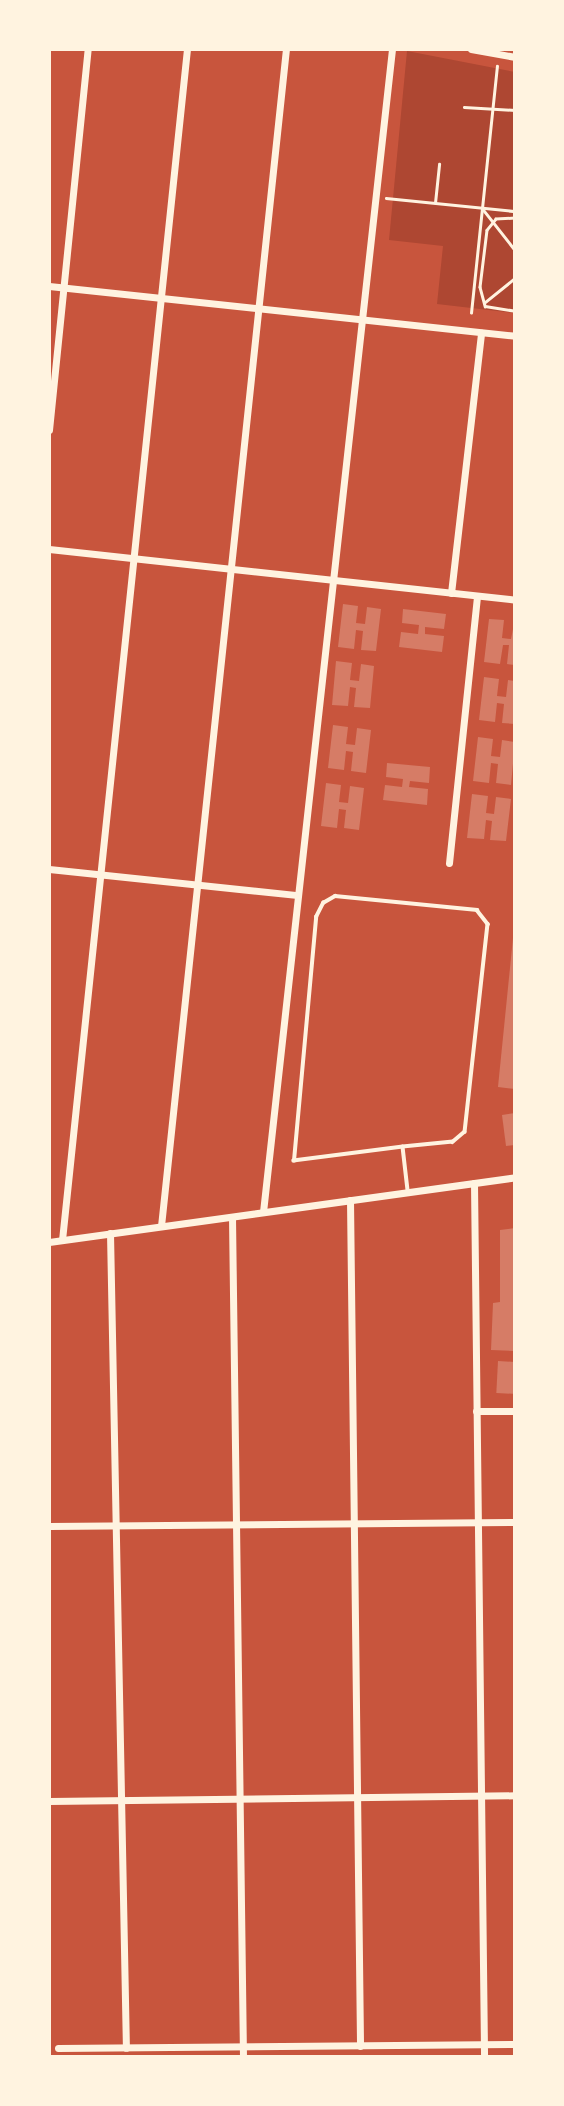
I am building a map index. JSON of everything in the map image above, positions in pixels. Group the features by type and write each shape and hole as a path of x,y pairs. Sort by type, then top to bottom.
{"street":[{"path":"49,430 88,49"},
{"path":"62,1240 187,49"},
{"path":"161,1226 286,49"},
{"path":"263,1212 392,49"},
{"path":"471,49 515,57"},
{"path":"49,286 515,336"},
{"path":"451,593 481,333"},
{"path":"49,549 515,600"},
{"path":"449,863 477,596"},
{"path":"49,869 298,895"},
{"path":"49,1242 515,1177"},
{"path":"474,1183 484,2057"},
{"path":"350,1200 360,2046"},
{"path":"232,1217 243,2057"},
{"path":"110,1233 126,2048"},
{"path":"476,1411 515,1411"},
{"path":"49,1526 515,1522"},
{"path":"49,1801 515,1795"},
{"path":"58,2048 515,2044"}],"lane":[{"path":"335,896 477,911 488,924 465,1132 453,1142 403,1147 294,1161 316,917 323,903 335,896"},
{"path":"403,1147 408,1192"}],"path":[{"path":"471,313 499,54"},
{"path":"464,107 515,110"},
{"path":"435,203 439,164"},
{"path":"376,197 515,211"},
{"path":"482,208 515,250"},
{"path":"515,218 505,217 493,222 487,230 480,287 484,303 495,309 515,311"},
{"path":"484,303 515,278"}],"shaded area":[{"path":"407,51 515,72 515,313 437,304 443,246 389,240"}],"building":[{"path":"343,604 358,606 356,623 365,624 367,607 381,609 376,651 361,650 363,631 356,630 354,649 338,647"},
{"path":"403,609 446,614 444,629 425,627 425,634 444,636 442,652 399,647 401,632 418,634 419,625 402,623"},
{"path":"489,619 504,620 502,638 511,639 515,619 515,665 507,664 509,645 503,645 500,664 484,662"},
{"path":"336,661 352,663 350,680 359,681 361,664 374,666 370,708 354,707 356,688 350,687 348,706 332,705"},
{"path":"484,677 499,679 497,696 506,697 508,680 515,681 515,724 502,723 504,704 497,703 495,722 479,720"},
{"path":"333,725 348,727 346,744 355,745 357,728 371,730 366,773 351,771 353,752 346,751 344,770 328,768"},
{"path":"478,737 493,739 491,756 500,757 502,740 515,742 511,785 496,783 498,764 491,763 489,783 473,781"},
{"path":"387,763 430,767 429,783 410,781 409,787 428,789 427,805 383,800 385,785 402,787 403,779 386,777"},
{"path":"326,783 341,785 339,802 348,803 350,786 364,788 359,830 344,828 346,810 339,809 337,828 321,826"},
{"path":"472,794 488,796 486,813 494,814 496,797 511,799 506,841 490,840 492,821 486,820 484,839 467,838"},
{"path":"515,938 515,1089 498,1087"},
{"path":"515,1113 515,1145 506,1146 502,1115"},
{"path":"515,1228 515,1351 491,1350 493,1303 500,1302 500,1230"},
{"path":"498,1361 515,1362 513,1394 496,1393"}]}
